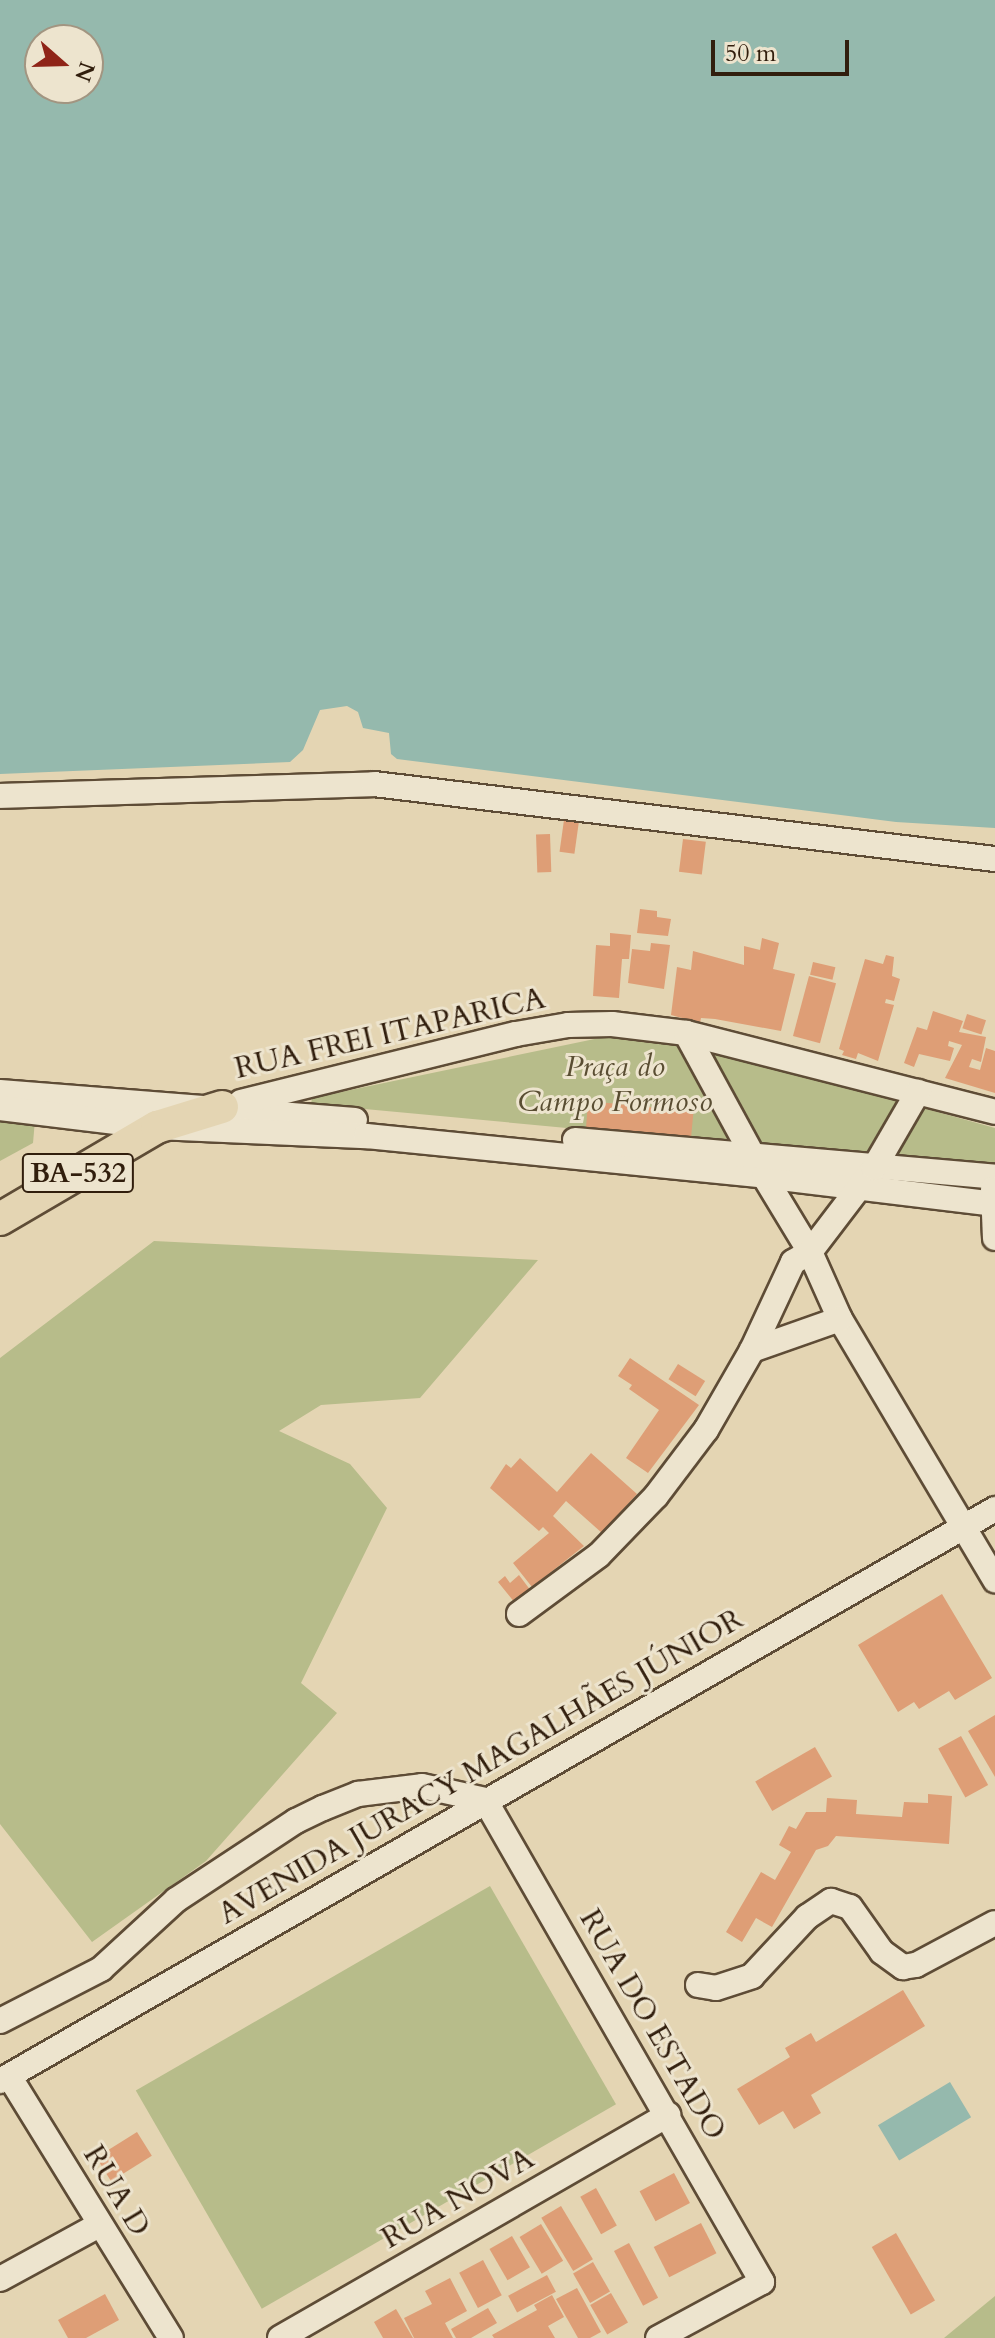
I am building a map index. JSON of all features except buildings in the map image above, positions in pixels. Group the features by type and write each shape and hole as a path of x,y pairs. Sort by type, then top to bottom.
{"main road":[{"name":"BA-532","path":"0,1219 157,1127 222,1107"}],"street":[{"path":"0,796 374,784 995,859"},
{"name":"RUA FREI ITAPARICA","path":"222,1107 552,1027 612,1024 686,1033 995,1112"},
{"path":"686,1033 759,1167 810,1252 840,1319 966,1526 995,1580"},
{"path":"0,1092 222,1107"},
{"path":"519,1614 599,1555 656,1496 706,1430 752,1350 793,1262 810,1252 874,1168 918,1092"},
{"name":"BA-532","path":"222,1107 367,1129 759,1167 874,1168 994,1177"},
{"path":"0,1108 157,1127"},
{"name":"BA-532","path":"157,1127 367,1129"},
{"name":"BA-532","path":"759,1167 855,1189 993,1204"},
{"path":"994,1177 995,1238"},
{"path":"752,1350 840,1319"},
{"name":"AVENIDA JURACY MAGALHÃES JÚNIOR","path":"5,2078 995,1509"},
{"path":"0,2021 101,1969 176,1900 296,1821 323,1808 358,1794 411,1786 441,1789 485,1800"},
{"name":"RUA DO ESTADO","path":"485,1800 762,2282 658,2338"},
{"path":"698,1985 716,1988 752,1976 807,1917 831,1901 850,1907 882,1952 903,1967 916,1965 995,1923"},
{"name":"RUA D","path":"5,2078 171,2338"},
{"name":"RUA NOVA","path":"280,2338 668,2115"},
{"path":"0,2279 99,2225"}],"green space":[{"name":"Praça do Campo Formoso","path":"609,1036 725,1053 995,1128 995,1168 311,1104 312,1098"},
{"path":"0,1116 35,1120 33,1143 0,1161"},
{"path":"154,1241 538,1260 420,1398 321,1405 279,1431 350,1464 387,1508 301,1683 337,1713 206,1861 92,1942 0,1824 0,1358"},
{"path":"490,1886 616,2104 262,2309 136,2090"},
{"path":"995,2296 995,2338 944,2338"}],"water":[{"path":"0,0 995,0 995,828 896,822 397,759 391,754 389,733 363,728 358,712 347,706 320,710 303,750 290,762 0,774"},
{"path":"950,2082 971,2117 899,2160 878,2125"}]}
